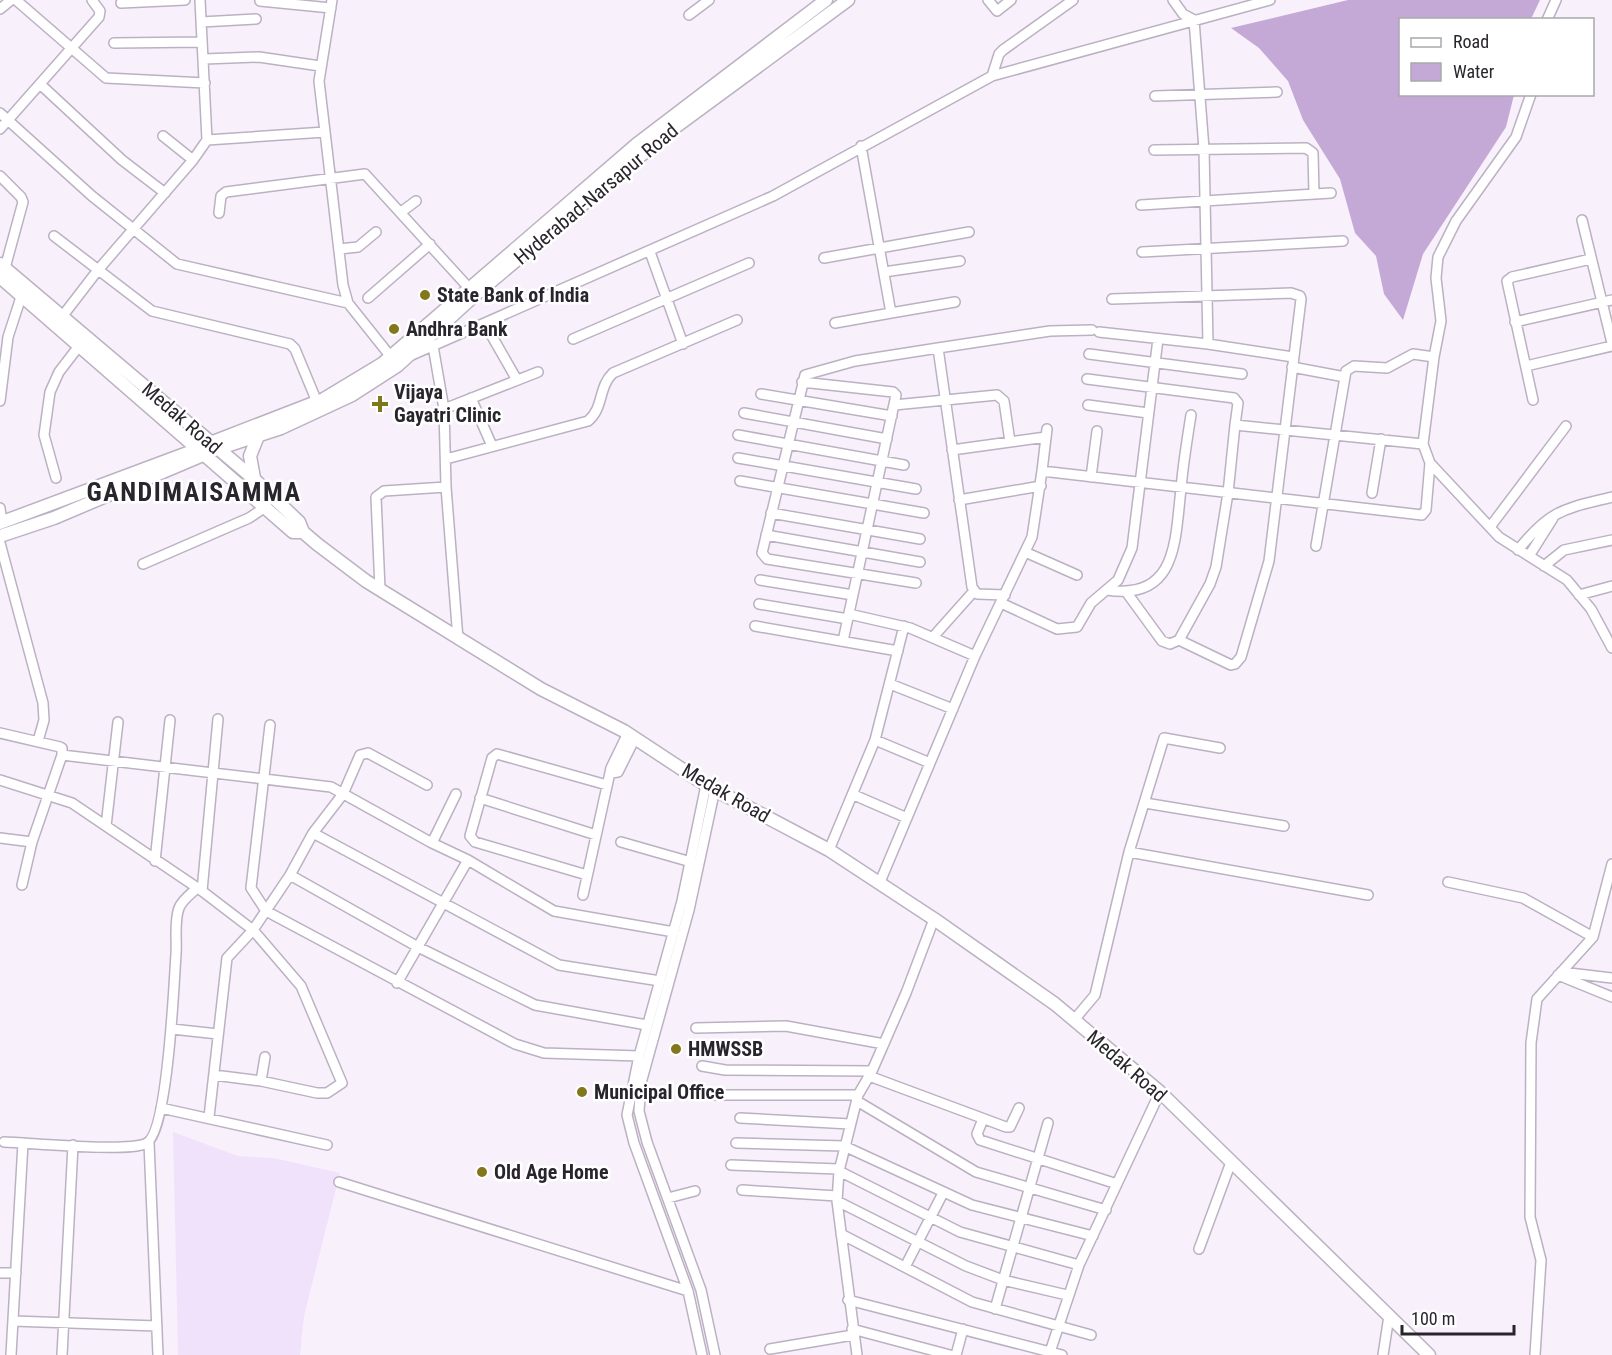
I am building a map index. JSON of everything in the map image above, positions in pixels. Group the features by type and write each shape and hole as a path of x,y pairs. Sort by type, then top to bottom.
{"main road":[{"name":"Hyderabad-Narsapur Road","path":"213,446 258,436 320,412 352,395 396,366 637,158 848,0"},
{"name":"Hyderabad-Narsapur Road","path":"213,446 335,394 391,357 637,144 818,2"},
{"path":"6,274 21,297 267,506 293,532 303,532"},
{"name":"Medak Road","path":"6,274 254,479 299,522 303,532 380,589 541,689 631,735 710,787 829,850 934,918 1074,1020 1160,1092 1429,1355"},
{"path":"254,479 250,456 258,436"},
{"path":"0,536 54,518 213,446"},
{"path":"1,523 201,451"}],"street":[{"path":"0,9 11,0"},
{"path":"16,0 100,74 114,80 205,83"},
{"path":"0,129 99,17 100,11 92,0"},
{"path":"121,3 185,0"},
{"path":"61,318 98,270 193,160 207,140 200,0"},
{"path":"689,15 709,0"},
{"path":"988,0 997,11 1011,0"},
{"path":"992,76 999,54 1073,0"},
{"path":"1173,0 1183,14 1194,20"},
{"path":"409,354 485,324 773,196 992,76 1251,3 1270,0"},
{"path":"1548,18 1556,0"},
{"path":"260,1 331,4 319,81 339,249 348,303 391,357"},
{"path":"201,22 256,19"},
{"path":"1194,20 1204,149 1208,344"},
{"path":"114,43 202,42"},
{"path":"204,59 260,57 320,66"},
{"path":"40,84 122,160 165,193"},
{"path":"1155,96 1276,92"},
{"path":"1530,96 1516,137 1481,189 1470,200 1441,247 1436,269 1441,321 1423,444 1430,463 1490,527 1518,550 1567,580 1591,609 1612,648"},
{"path":"0,112 92,196 134,227 177,264 348,303"},
{"path":"207,140 325,132"},
{"path":"164,136 193,160"},
{"path":"861,146 891,313"},
{"path":"1154,150 1310,149 1313,153 1314,195"},
{"path":"219,213 221,196 226,192 365,174 469,288"},
{"path":"0,176 21,197 23,202 6,274"},
{"path":"1141,205 1331,194"},
{"path":"401,212 416,201"},
{"path":"1526,366 1612,345 1582,220"},
{"path":"339,249 358,247 376,232"},
{"path":"824,258 969,232"},
{"path":"54,236 152,311 290,344 295,349 317,402"},
{"path":"1143,252 1343,241"},
{"path":"369,298 430,244"},
{"path":"650,252 684,344"},
{"path":"1533,400 1507,284 1509,278 1591,259"},
{"path":"884,272 960,261"},
{"path":"573,339 749,263"},
{"path":"1112,299 1292,293 1300,296 1267,570 1238,661 1231,664 1179,640"},
{"path":"0,401 4,333 21,297"},
{"path":"1515,322 1612,300"},
{"path":"835,323 955,302"},
{"path":"446,459 588,422 598,410 604,384 613,373 737,320"},
{"path":"485,324 517,380"},
{"path":"916,584 764,558 762,553 805,375 855,361 1050,331 1096,331 1293,357"},
{"path":"938,348 974,591 980,595 1003,599 1063,630 1077,627 1091,603 1118,580 1132,548 1158,339"},
{"path":"56,478 44,435 50,392 59,372 79,346"},
{"path":"433,346 444,409 446,487 458,639"},
{"path":"1089,354 1242,374"},
{"path":"1316,546 1325,504 1345,376 1349,367 1380,369 1413,354 1434,357"},
{"path":"1292,368 1345,376"},
{"path":"444,409 538,372"},
{"path":"1088,379 1234,398 1238,403 1228,493 1210,584 1179,640 1170,644 1162,641 1127,593"},
{"path":"802,382 896,393 843,641"},
{"path":"761,394 892,416"},
{"path":"894,405 1001,397 1004,401 1010,442"},
{"path":"471,398 492,446"},
{"path":"1088,405 1148,413"},
{"path":"744,413 887,439"},
{"path":"1107,590 1127,593 1150,585 1172,559 1191,415"},
{"path":"1235,425 1284,428 1423,444"},
{"path":"1490,527 1566,426"},
{"path":"1091,477 1097,430"},
{"path":"880,882 975,656 1035,530 1047,433 1010,442 952,450"},
{"path":"738,435 904,465"},
{"path":"1372,493 1381,439"},
{"path":"738,458 916,489"},
{"path":"1042,471 1181,489 1422,515 1426,510 1430,463"},
{"path":"740,481 924,513"},
{"path":"959,500 1041,486"},
{"path":"380,589 376,497 384,491 446,487"},
{"path":"1518,550 1537,528 1558,511 1612,497"},
{"path":"142,564 249,518 267,506"},
{"path":"0,508 1,523"},
{"path":"1529,556 1558,511"},
{"path":"771,513 920,538"},
{"path":"766,536 920,562"},
{"path":"1544,566 1564,550 1612,540"},
{"path":"0,543 43,703 44,720 38,741"},
{"path":"1025,552 1077,574"},
{"path":"760,580 853,595"},
{"path":"1579,595 1612,586"},
{"path":"933,637 974,591"},
{"path":"759,604 904,626 975,656"},
{"path":"755,626 898,651"},
{"path":"829,850 854,795 875,740 904,626"},
{"path":"890,684 953,709"},
{"path":"154,861 170,720"},
{"path":"4,1142 140,1146 149,1143 154,1136 161,1108 172,1029 178,910 199,890 218,720"},
{"path":"106,826 118,722"},
{"path":"270,725 251,888 266,911 503,1040 534,1051 639,1056"},
{"path":"0,733 62,748 62,755 32,842 22,885"},
{"path":"583,895 607,785 631,735"},
{"path":"1074,1020 1090,1005 1095,995 1130,852 1164,738 1220,748"},
{"path":"875,740 930,763"},
{"path":"209,1117 227,958 253,930 290,875 313,833 342,795 360,754 364,752 427,785"},
{"path":"587,875 471,840 480,798 492,758 497,754 607,785"},
{"path":"62,755 323,785 468,860 554,911 674,932"},
{"path":"0,780 72,803 253,930 301,986 342,1083 339,1087 321,1094 214,1074"},
{"path":"702,1355 688,1291 634,1143 627,1108 710,787"},
{"path":"710,787 689,910 641,1083 638,1104 641,1120 701,1290 715,1355"},
{"path":"432,843 456,794"},
{"path":"854,795 908,818"},
{"path":"480,798 596,835"},
{"path":"1145,803 1284,826"},
{"path":"313,833 443,905 559,965 660,981"},
{"path":"0,838 32,842"},
{"path":"621,842 691,862"},
{"path":"1130,852 1368,895"},
{"path":"397,983 468,860"},
{"path":"1535,1355 1541,1260 1530,1217 1531,1043 1537,999 1593,937 1608,895 1612,864"},
{"path":"290,875 418,947 543,1008 647,1025"},
{"path":"1448,882 1522,898 1593,937"},
{"path":"857,1355 848,1300 837,1198 839,1170 858,1098 913,978 934,918"},
{"path":"1559,973 1612,978"},
{"path":"1559,973 1612,997"},
{"path":"696,1028 786,1026 884,1044"},
{"path":"172,1029 218,1034"},
{"path":"261,1081 264,1057"},
{"path":"702,1066 725,1070 870,1073 1008,1128 1018,1108"},
{"path":"1050,1353 1067,1295 1079,1265 1160,1092"},
{"path":"708,1095 858,1098 976,1172 1106,1210"},
{"path":"161,1108 327,1145"},
{"path":"740,1118 850,1124"},
{"path":"983,1119 978,1139 1117,1184"},
{"path":"630,1120 641,1120"},
{"path":"995,1309 1048,1123"},
{"path":"11,1355 23,1143"},
{"path":"149,1143 158,1355"},
{"path":"736,1143 844,1146 943,1193 979,1207 1093,1236"},
{"path":"62,1355 73,1145"},
{"path":"1199,1249 1231,1162"},
{"path":"731,1165 839,1170 929,1219 970,1236 1079,1265"},
{"path":"339,1182 688,1291"},
{"path":"742,1190 837,1198 957,1262 1003,1280 1067,1295"},
{"path":"668,1198 694,1191"},
{"path":"905,1267 943,1193"},
{"path":"841,1234 972,1302 1091,1335"},
{"path":"0,1273 16,1273"},
{"path":"848,1300 1062,1355"},
{"path":"1383,1355 1389,1316"},
{"path":"13,1321 157,1326"},
{"path":"698,1329 710,1326"},
{"path":"956,1355 963,1329"},
{"path":"770,1349 804,1344 853,1332 950,1355"},
{"path":"804,1344 806,1355"}],"shaded area":[{"path":"173,1132 238,1156 274,1158 340,1173 304,1316 300,1355 178,1355"}],"water":[{"path":"1348,0 1540,0 1531,18 1399,18 1399,96 1514,96 1506,127 1423,254 1403,320 1384,294 1376,256 1355,233 1340,179 1303,120 1288,81 1259,48 1231,28"}],"place":[{"name":"State Bank of India","path":"425,295"},
{"name":"Andhra Bank","path":"394,329"},
{"name":"Vijaya Gayatri Clinic","path":"380,404"},
{"name":"HMWSSB","path":"676,1049"},
{"name":"Municipal Office","path":"582,1092"},
{"name":"Old Age Home","path":"482,1172"}],"district":[{"name":"GANDIMAISAMMA","path":"194,492"}]}
